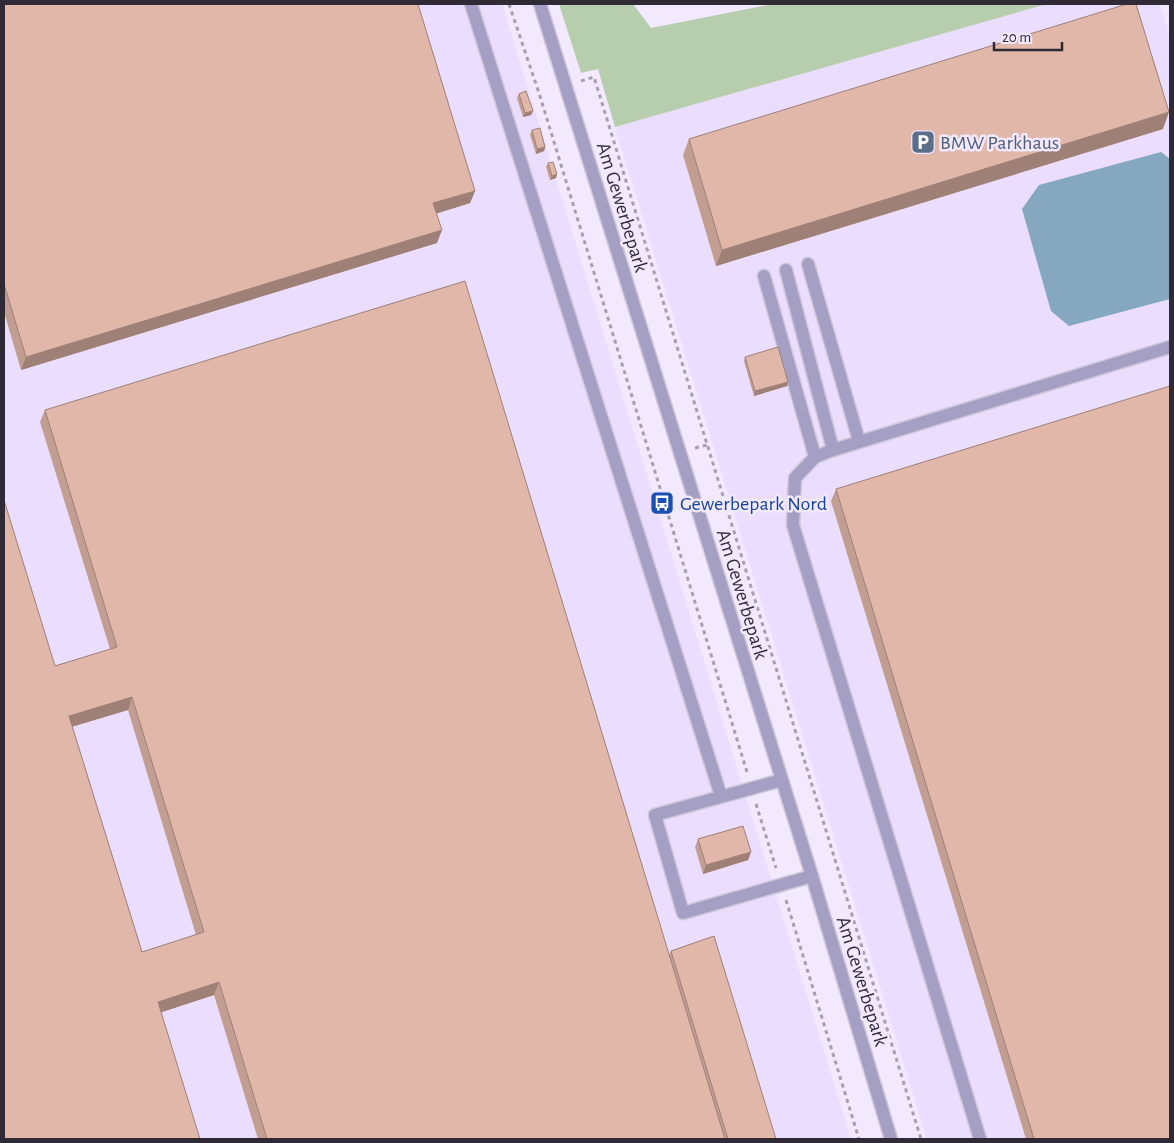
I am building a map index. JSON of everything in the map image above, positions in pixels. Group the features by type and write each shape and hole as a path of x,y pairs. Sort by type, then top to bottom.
{"street":[{"path":"471,4 722,796"},
{"name":"Am Gewerbepark","path":"540,4 812,876 891,1139"},
{"path":"808,264 859,441"},
{"path":"786,270 833,450"},
{"path":"764,276 815,457"},
{"path":"980,1139 793,524 795,478 815,457 833,450 1170,348"},
{"path":"782,780 655,815 683,913 812,876"}],"path":[{"path":"509,4 539,93 859,1139"},
{"path":"539,93 594,77 920,1139"}],"shaded area":[{"path":"4,4 502,4 851,1139 4,1139"},
{"path":"1047,4 1160,4 1170,38 1170,1139 927,1139 615,127"}],"green space":[{"path":"559,4 633,4 651,28 773,4 1047,4 615,127 598,69 581,73"}],"water":[{"path":"1161,152 1170,159 1170,299 1069,326 1051,311 1022,209 1039,185"}],"building":[{"path":"4,4 418,4 475,191 433,203 442,230 26,357 4,284"},
{"name":"BMW Parkhaus","path":"1127,4 1136,4 1169,112 722,250 689,139"},
{"path":"526,91 533,111 525,113 519,94"},
{"path":"540,128 545,147 537,149 532,130"},
{"path":"553,162 557,174 552,176 548,163"},
{"path":"465,281 725,1139 267,1139 219,982 158,1002 200,1139 4,1139 4,500 55,666 117,647 45,410","holes":["132,697 204,932 142,952 69,716"]},
{"path":"778,347 788,382 755,391 745,357"},
{"path":"1170,386 1170,1139 1034,1139 836,489"},
{"path":"743,826 751,852 706,865 698,839"},
{"path":"714,936 776,1139 728,1139 671,951"}],"place":[{"name":"BMW Parkhaus","path":"923,142"},
{"name":"Gewerbepark Nord","path":"662,503"}]}
